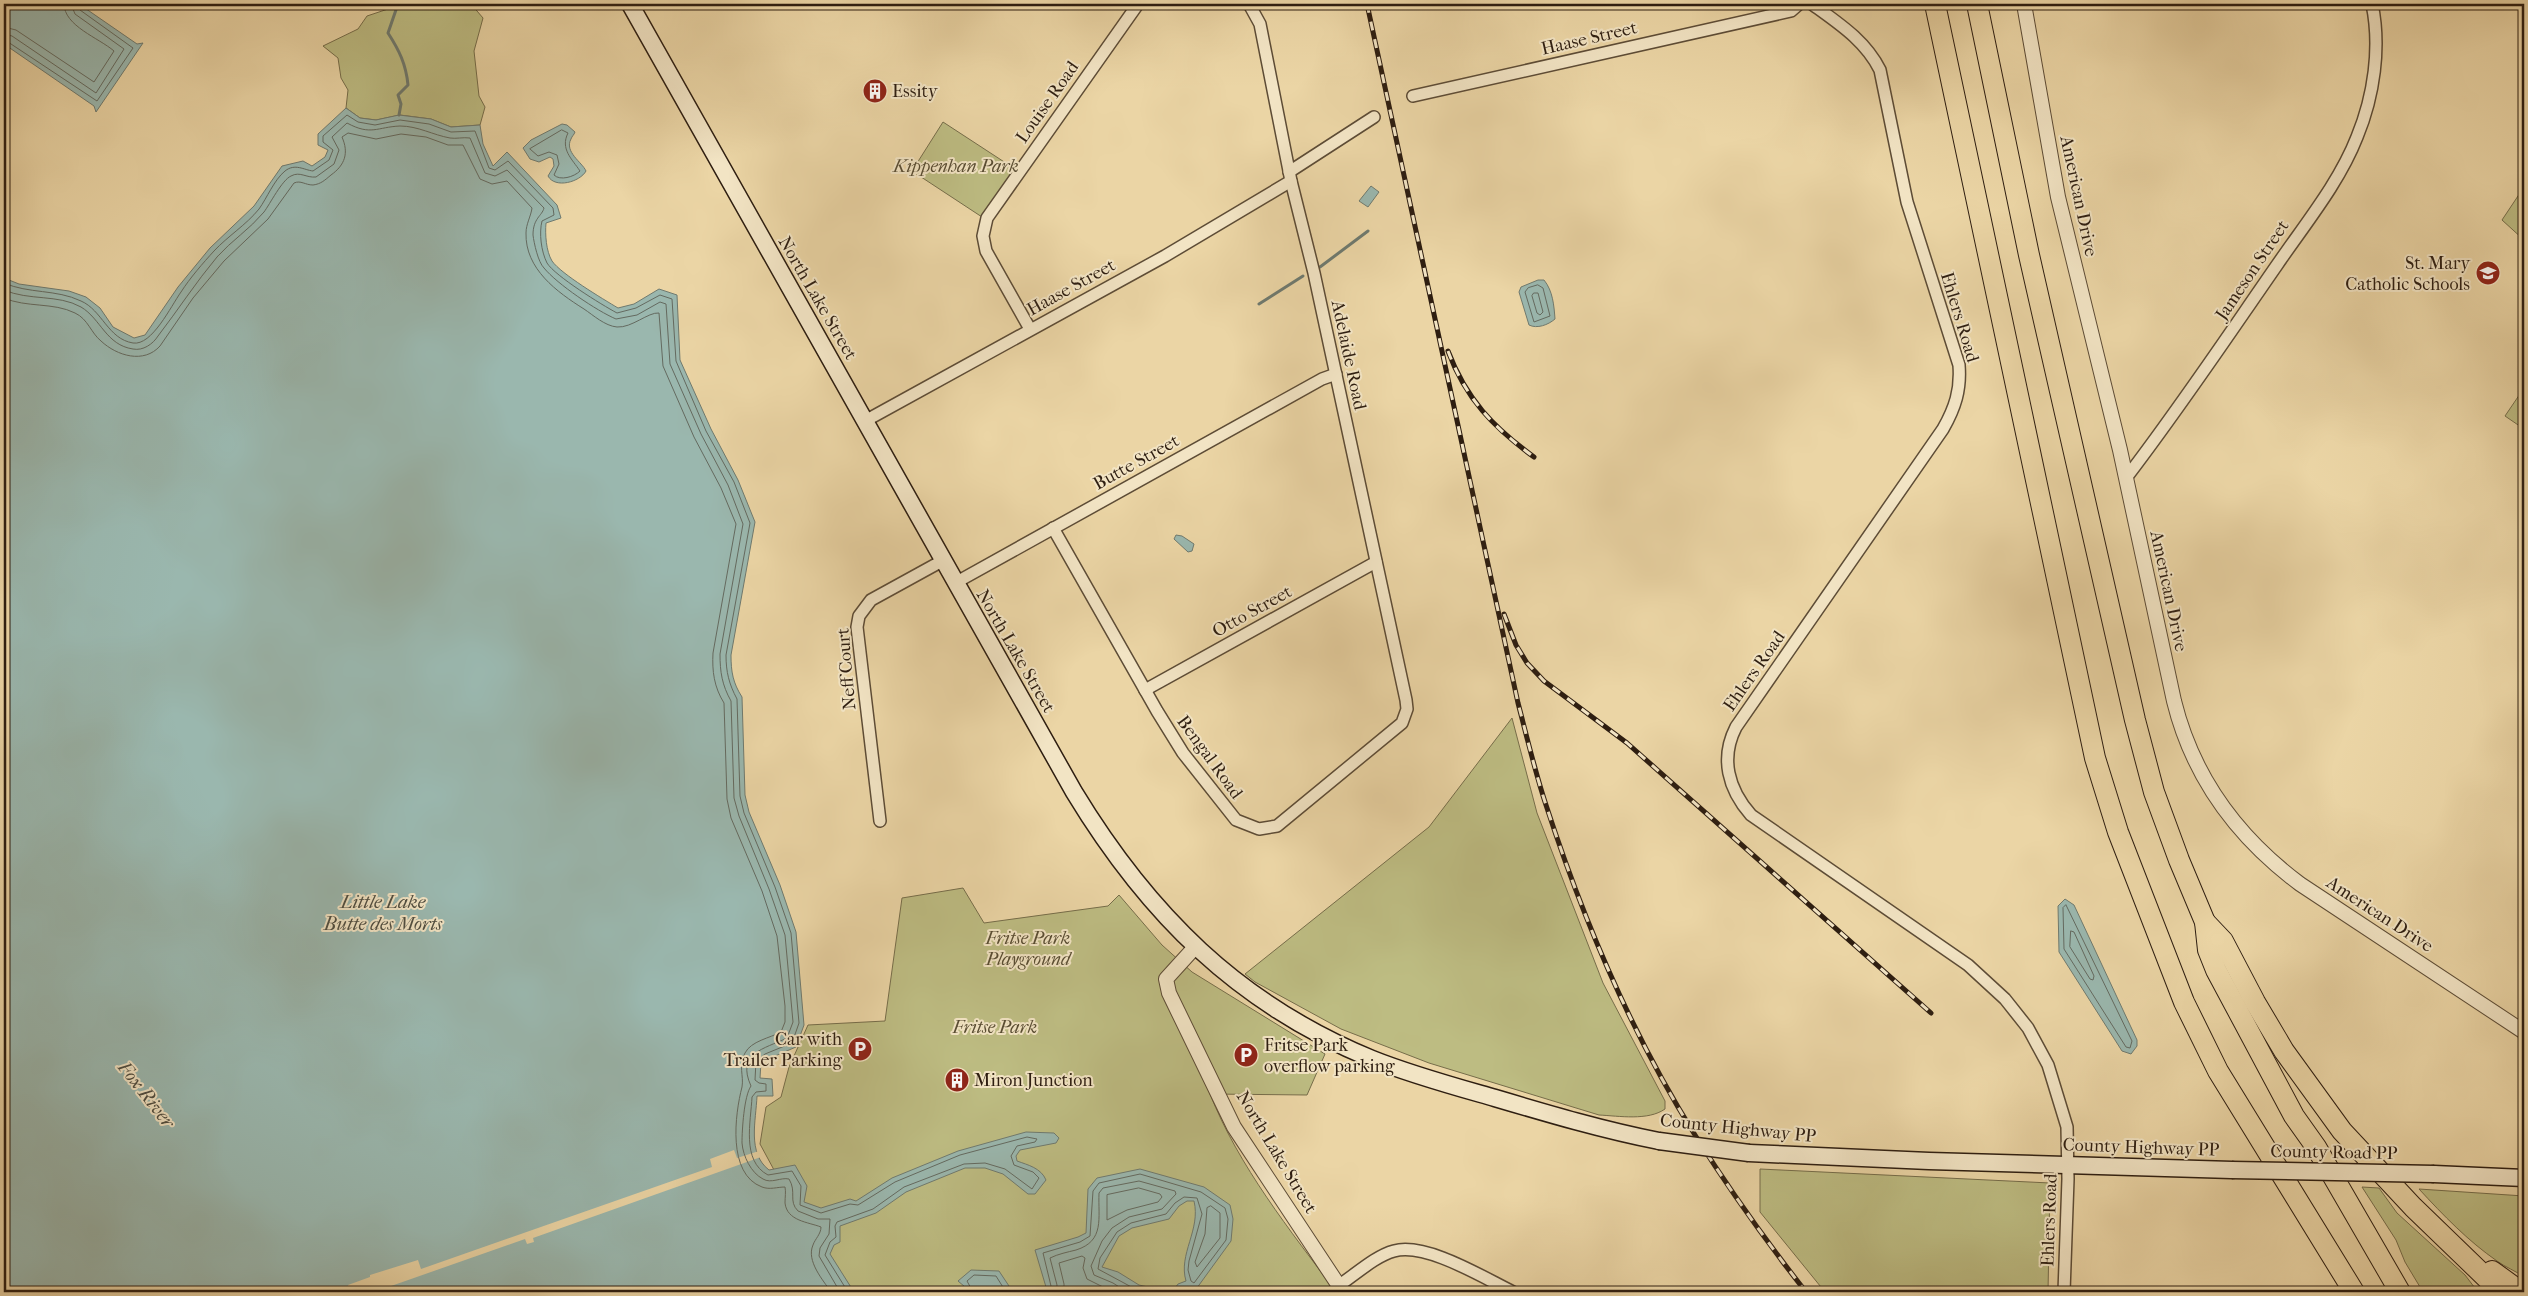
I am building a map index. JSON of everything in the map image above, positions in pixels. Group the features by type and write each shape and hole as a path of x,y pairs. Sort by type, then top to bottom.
{"highway":[{"path":"1935,4 2098,767 2121,841 2184,1002 2218,1071 2354,1292"},
{"path":"1977,4 2029,255 2135,720 2154,792 2178,860 2205,922 2208,950 2216,970 2294,1116 2316,1148 2400,1292"},
{"path":"2205,922 2223,941 2255,1002 2284,1051 2338,1125 2413,1207 2476,1270 2501,1292"},
{"path":"2294,1194 2304,1232 2338,1292"},
{"path":"2462,1254 2481,1263 2521,1292"}],"main road":[{"name":"North Lake Street","path":"630,4 954,583 1105,842 1150,901 1196,946"},
{"name":"County Highway PP","path":"1196,946 1237,981 1285,1014 1371,1058 1417,1075 1582,1123 1659,1141 1749,1153 2068,1166 2232,1170"},
{"name":"County Road PP","path":"2232,1170 2434,1174 2524,1178"}],"street":[{"name":"Louise Road","path":"1030,329 986,251 984,228 987,218 1138,4"},
{"name":"Adelaide Road","path":"1249,4 1260,24 1290,176 1336,374 1406,700 1405,716"},
{"name":"Haase Street","path":"1413,96 1791,11 1799,4"},
{"name":"Ehlers Road","path":"1812,4 1860,40 1880,70 1907,202 1959,365 1958,393 1955,406 1943,429 1736,726 1728,747 1728,777 1737,797 1750,815 1968,965 2005,999 2035,1039 2056,1087 2067,1127 2068,1166 2064,1292"},
{"name":"American Drive","path":"2024,4 2058,197 2126,478 2177,715 2194,762 2221,807 2251,842 2288,875 2524,1032"},
{"name":"Jameson Street","path":"2126,478 2234,327 2347,160 2366,114 2374,66 2376,40 2372,4"},
{"name":"Haase Street","path":"865,421 1165,256 1290,176 1374,117"},
{"name":"Butte Street","path":"954,583 1313,384 1336,374"},
{"name":"Bengal Road","path":"1053,528 1183,753 1231,815 1243,825 1259,829 1268,828 1284,821 1397,730 1405,716"},
{"name":"Neff Court","path":"880,821 857,627 859,616 863,607 871,600 942,561"},
{"name":"Otto Street","path":"1145,690 1376,562"},
{"name":"North Lake Street","path":"1196,946 1168,975 1165,983 1169,993 1234,1127 1340,1289"},
{"path":"1340,1289 1393,1251 1416,1249 1513,1292"}],"green space":[{"path":"403,4 471,4 483,18 474,51 479,96 485,107 480,125 451,127 431,119 400,115 376,120 360,118 346,108 348,90 341,78 338,58 323,46 358,29 367,16"},
{"name":"Kippenhan Park","path":"943,122 1015,169 982,217 912,171"},
{"path":"2524,187 2524,240 2502,220"},
{"path":"2524,388 2524,429 2505,416"},
{"path":"1512,718 1537,813 1603,983 1665,1101 1665,1109 1658,1113 1633,1117 1599,1115 1429,1063 1341,1029 1255,982 1245,974 1429,827"},
{"path":"963,888 984,923 1108,906 1119,895 1162,945 1192,972 1325,1054 1307,1095 1210,1094 1235,1147 1250,1172 1336,1292 854,1292 794,1207 760,1144 766,1107 781,1097 789,1067 808,1025 885,1021 902,898"},
{"path":"1760,1169 2050,1183 2048,1292 1825,1292 1760,1212"},
{"path":"2362,1187 2379,1188 2397,1213 2465,1275 2478,1292 2423,1292 2405,1262 2396,1240"},
{"path":"2419,1189 2524,1196 2524,1277 2500,1263 2476,1245"}],"water":[{"path":"4,4 79,4 137,44 143,43 96,112 94,106 4,44"},
{"name":"Little Lake Butte des Morts","path":"346,108 360,118 376,120 399,115 431,119 451,127 480,125 483,144 493,166 507,152 557,205 561,218 546,223 546,242 552,261 564,273 618,308 634,304 659,289 677,295 680,360 711,429 738,480 755,522 731,655 731,667 733,677 742,697 745,795 749,812 780,885 796,932 804,1025 796,1047 761,1062 760,1078 772,1079 773,1096 757,1096 754,1136 755,1146 762,1163 769,1170 795,1165 807,1186 804,1202 821,1208 850,1199 856,1201 892,1178 958,1151 1026,1132 1054,1133 1059,1138 1056,1143 1020,1150 1016,1156 1017,1161 1038,1170 1046,1180 1035,1194 1028,1194 1003,1174 985,1168 965,1168 906,1192 876,1213 840,1226 840,1242 834,1245 830,1254 854,1292 4,1292 4,278 19,284 69,291 86,297 100,308 113,327 134,338 145,335 178,287 210,248 254,206 282,166 303,161 312,166 325,157 328,150 318,145 318,134"},
{"path":"562,124 567,125 575,132 569,144 570,148 586,171 573,181 562,183 551,180 548,176 554,166 553,159 550,157 539,162 530,159 523,148 531,140"},
{"path":"1371,186 1379,192 1368,207 1359,201"},
{"path":"1538,280 1544,280 1549,289 1555,319 1546,325 1535,327 1529,325 1519,292 1521,287"},
{"path":"1176,535 1182,536 1194,544 1192,551 1188,552 1174,539"},
{"path":"2065,899 2074,905 2137,1040 2137,1046 2131,1054 2122,1051 2059,952 2058,906"},
{"path":"1140,1169 1204,1187 1230,1205 1233,1219 1231,1241 1194,1292 1172,1292 1178,1284 1186,1281 1185,1261 1195,1222 1194,1201 1187,1201 1179,1206 1169,1219 1132,1228 1119,1236 1102,1267 1118,1272 1139,1285 1170,1292 1043,1292 1046,1287 1035,1250 1086,1233 1088,1189 1097,1178"},
{"path":"971,1270 999,1271 1013,1292 971,1292 958,1281"}],"pier":[{"path":"734,1150 737,1158 759,1151 761,1157 533,1238 534,1242 527,1244 525,1239 374,1292 350,1292 348,1285 370,1277 370,1275 418,1260 421,1269 712,1167 710,1159"}],"waterway":[{"path":"398,4 388,33 401,58 407,77 408,85 398,95 401,104 399,115"},
{"path":"1320,267 1368,231"},
{"path":"1259,304 1303,276"}],"railway":[{"path":"1367,4 1518,703 1538,780 1560,848 1610,974 1629,1016 1672,1096 1695,1135 1735,1195 1806,1292"},
{"path":"1448,351 1463,384 1482,411 1506,435 1534,457"},
{"path":"1504,614 1516,645 1527,663 1544,681 1627,743 1931,1013"}],"place":[{"name":"Essity","path":"875,91"},
{"name":"St. Mary Catholic Schools","path":"2488,273"},
{"name":"Car with Trailer Parking","path":"860,1049"},
{"name":"Fritse Park overflow parking","path":"1246,1055"},
{"name":"Miron Junction","path":"957,1080"}],"park label":[{"name":"Fritse Park Playground","path":"1028,948"},
{"name":"Fritse Park","path":"995,1027"}],"water label":[{"name":"Fox River","path":"147,1094"}]}
